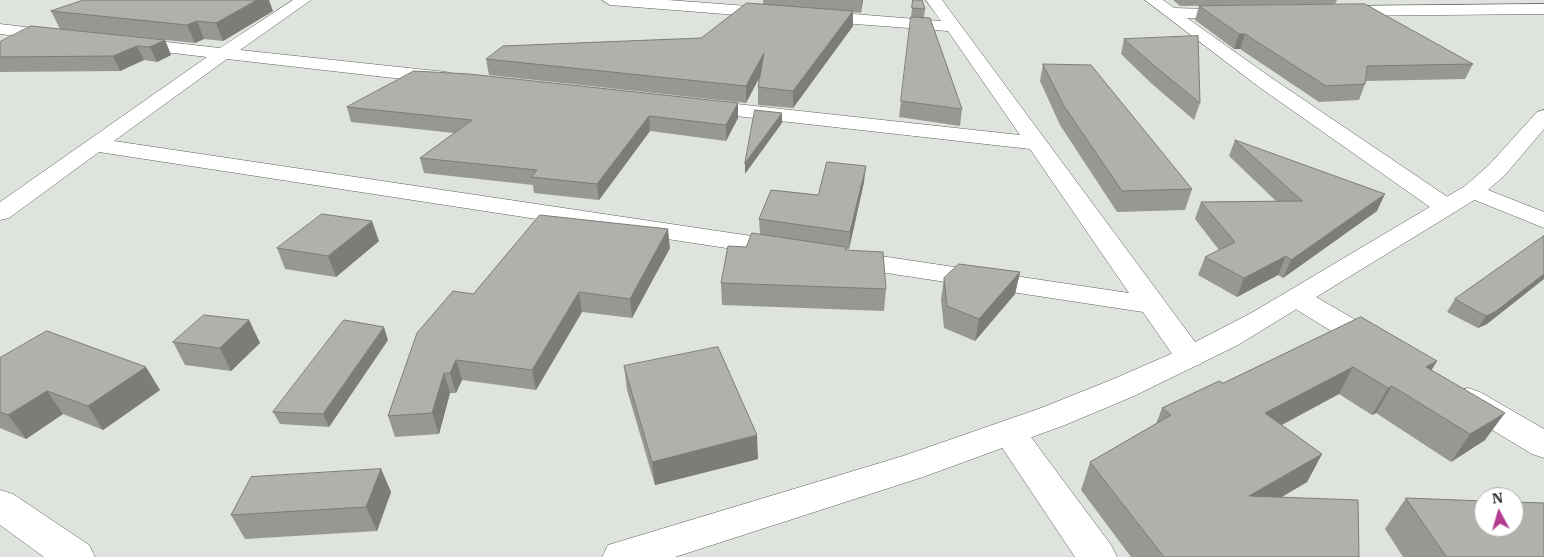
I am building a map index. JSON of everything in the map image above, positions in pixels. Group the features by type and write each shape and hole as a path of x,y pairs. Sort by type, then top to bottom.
{"street":[{"path":"0,213 224,53 304,0"},
{"path":"610,0 952,27"},
{"path":"934,0 1190,357"},
{"path":"1153,0 1266,83 1446,207"},
{"path":"1328,12 1544,9"},
{"path":"1170,13 1249,12"},
{"path":"4,37 32,33 80,38"},
{"path":"109,41 462,80"},
{"path":"680,104 1036,143"},
{"path":"622,557 1010,434 1190,357 1300,299 1472,191 1496,170 1544,116"},
{"path":"94,145 1152,304"},
{"path":"1472,191 1544,221"},
{"path":"1300,299 1401,360"},
{"path":"1443,385 1544,445"},
{"path":"1010,434 1097,557"},
{"path":"0,505 75,557"}],"building":[{"path":"84,0 257,0 216,23 197,21 187,25 51,11"},
{"path":"913,0 922,0 925,9 912,8"},
{"path":"747,3 853,11 793,91 758,87 764,53 746,86 486,59 503,46 701,38"},
{"path":"1365,4 1473,64 1367,66 1365,84 1326,86 1245,34 1239,34 1199,6"},
{"path":"911,17 930,18 962,109 901,101"},
{"path":"31,26 165,40 150,47 137,46 113,56 0,57 0,42"},
{"path":"1198,36 1200,103 1124,39"},
{"path":"1043,64 1091,65 1192,189 1122,191 1064,106"},
{"path":"414,71 469,74 738,103 726,125 649,116 597,184 531,177 537,170 420,158 472,120 347,107"},
{"path":"755,110 782,113 745,163"},
{"path":"1235,140 1385,194 1291,260 1286,256 1244,278 1205,257 1235,242 1201,202 1302,201"},
{"path":"827,162 866,166 850,232 759,219 771,190 818,195"},
{"path":"322,214 372,221 328,256 277,248"},
{"path":"540,215 668,229 630,299 579,292 532,370 456,360 450,373 444,373 432,413 388,416 417,333 453,291 473,294"},
{"path":"752,233 846,247 845,250 883,252 886,289 721,283 728,246 746,247"},
{"path":"1544,236 1544,274 1495,312 1486,316 1455,299"},
{"path":"959,264 1020,272 979,319 947,306 944,278"},
{"path":"204,315 249,320 220,348 173,342"},
{"path":"1361,317 1437,361 1426,367 1505,413 1470,434 1392,386 1388,388 1353,367 1265,413 1322,454 1249,496 1358,500 1359,557 1164,557 1090,462 1171,415 1162,408 1219,381 1223,383"},
{"path":"344,320 384,327 323,414 273,412"},
{"path":"47,331 146,367 88,406 47,391 8,415 0,412 0,358"},
{"path":"718,347 757,435 652,462 624,366"},
{"path":"381,469 366,507 231,515 251,477"},
{"path":"1406,498 1474,501 1474,537 1524,537 1524,502 1544,503 1544,557 1447,557"}]}
